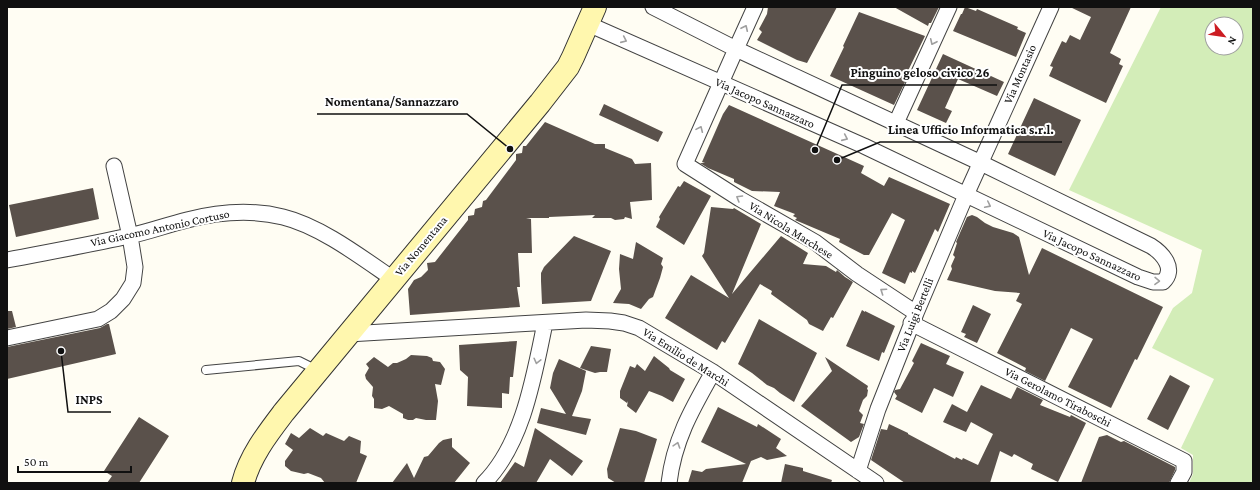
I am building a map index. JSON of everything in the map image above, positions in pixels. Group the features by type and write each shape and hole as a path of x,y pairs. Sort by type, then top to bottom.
{"main road":[{"name":"Via Nomentana","path":"243,483 251,462 261,443 284,412 562,74 573,57 592,15"}],"street":[{"name":"Via Jacopo Sannazzaro","path":"592,15 720,83 864,146 1138,277 1163,282 1168,275 1168,267 1164,257 1151,246 981,163 736,49 653,7"},
{"path":"720,83 755,7"},
{"path":"896,123 949,7"},
{"name":"Via Montasio","path":"981,163 1051,7"},
{"name":"Via Nicola Marchese","path":"720,83 685,164 740,199 815,242 914,318"},
{"name":"Via Luigi Bertelli","path":"866,478 878,409 914,318 981,163"},
{"path":"7,338 98,319 111,311 123,299 133,283 135,267 130,236 114,166"},
{"name":"Via Giacomo Antonio Cortuso","path":"7,260 130,236 188,220 220,214 247,212 270,214 300,222 343,246 393,279"},
{"name":"Via Gerolamo Tiraboschi","path":"914,318 1184,461 1184,472 1178,483"},
{"name":"Via Emilio de Marchi","path":"348,334 599,320 624,323 639,328 713,372 866,478"},
{"path":"484,483 499,466 517,430 530,390 545,323"},
{"path":"669,483 671,465 684,426 713,372"}],"lane":[{"path":"206,370 299,361 318,370"}],"green space":[{"path":"1161,7 1253,7 1253,483 1189,483 1193,474 1193,455 1181,448 1214,379 1152,348 1173,308 1192,293 1202,250 1069,190"}],"building":[{"path":"768,7 837,7 807,63 797,60 757,40 762,32 759,29 767,14"},
{"path":"894,7 939,7 928,26"},
{"path":"965,7 976,11 977,9 1018,27 1017,29 1026,33 1016,57 953,31"},
{"path":"1070,7 1131,7 1110,53 1121,59 1119,64 1123,66 1106,103 1049,76 1053,67 1050,66 1062,41 1066,43 1070,35 1080,40 1091,17"},
{"path":"859,12 925,36 904,79 906,80 894,105 830,76"},
{"path":"943,54 1004,82 997,96 958,79 945,108 952,111 946,123 917,110"},
{"path":"1034,98 1081,120 1055,176 1008,154"},
{"path":"604,104 663,132 658,142 599,115"},
{"path":"729,105 864,166 861,173 884,186 889,177 950,204 938,232 935,229 915,273 912,271 912,273 910,272 905,284 882,273 905,220 892,213 869,255 864,255 839,242 840,239 795,220 797,218 793,216 795,214 774,206 780,192 752,191 734,182 734,179 700,163 705,163 702,162 723,114"},
{"path":"545,122 595,144 605,144 605,148 632,159 635,164 651,163 652,200 630,202 632,219 625,217 624,219 615,220 611,218 592,218 595,215 526,218 531,219 532,253 518,253 520,287 517,287 520,307 410,315 408,289 414,280 421,277 428,270 427,263 435,262 468,220 468,216 474,215 475,209 482,207 483,201 486,200 516,160 516,154 522,153 523,146 526,146"},
{"path":"684,181 711,196 684,245 656,227 660,219 659,217 678,186 680,187"},
{"path":"93,188 99,219 16,237 9,205"},
{"path":"711,207 734,208 761,224 732,294 781,236 808,253 803,264 826,266 836,272 837,270 853,282 833,318 831,317 823,331 809,324 807,320 771,294 772,291 760,284 725,343 722,341 717,350 665,318 691,275 729,298 702,256 704,253"},
{"path":"972,215 993,227 1013,233 1019,237 1029,275 1042,248 1163,307 1111,408 1068,387 1093,339 1071,328 1045,381 1025,371 1026,368 997,353 1022,304 1016,301 1020,293 995,291 947,280 955,257 953,255 956,242 967,217"},
{"path":"574,236 611,251 591,301 542,304 541,273 544,267"},
{"path":"636,242 663,258 661,264 663,267 653,297 649,299 641,309 629,304 613,303 621,289 619,269 620,254 633,259"},
{"path":"973,305 991,314 977,343 964,337 966,334 961,332"},
{"path":"862,310 895,326 884,353 882,352 879,361 846,346"},
{"path":"7,311 12,311 16,327 7,329"},
{"path":"759,319 817,353 794,402 738,364"},
{"path":"109,324 116,354 7,379 7,347 100,328"},
{"path":"517,341 513,377 510,377 509,394 502,393 502,408 467,406 468,377 460,370 459,345"},
{"path":"921,343 950,356 946,364 964,372 953,397 934,388 922,413 895,399 897,396 894,392 895,390 900,389 914,363 912,361"},
{"path":"591,346 611,349 607,372 595,373 580,368"},
{"path":"411,355 427,356 432,358 433,361 440,362 445,369 441,385 435,384 438,401 436,420 416,418 413,420 408,420 403,418 403,414 389,406 382,409 374,408 374,399 372,396 373,387 366,379 365,375 369,368 366,364 374,357 388,367 393,363 406,359"},
{"path":"654,356 670,370 685,379 673,402 649,391 636,413 627,406 628,401 627,403 620,398 620,391 630,366 635,368 637,364 645,371"},
{"path":"825,357 868,386 867,396 863,400 859,411 863,415 860,423 864,424 859,437 851,442 801,406 832,371"},
{"path":"559,359 586,371 582,391 572,416 591,419 586,435 537,423 541,408 566,414 550,388 553,373"},
{"path":"1170,375 1190,386 1168,430 1147,419"},
{"path":"981,385 1011,399 1017,387 1043,400 1040,405 1070,417 1071,415 1086,423 1058,482 1031,469 1033,464 1014,454 1012,457 1000,451 990,483 905,483 871,460 881,429 887,430 889,424 955,459 956,457 962,460 963,458 978,465 993,434 971,422 966,432 943,422 952,404 967,412"},
{"path":"718,407 757,427 758,424 781,439 776,448 787,456 767,460 761,457 751,461 742,483 688,483 692,470 702,472 706,469 746,464 701,442"},
{"path":"139,417 169,436 139,483 107,483 112,476 104,471"},
{"path":"310,428 323,436 326,433 344,441 349,436 361,441 360,453 367,456 356,483 325,483 321,478 308,473 304,474 291,471 285,466 285,461 293,450 285,444 291,433 299,438"},
{"path":"535,428 583,461 572,476 550,459 536,483 500,483 515,462 524,467"},
{"path":"620,428 636,431 657,439 644,483 616,483 608,478 607,469"},
{"path":"1107,435 1121,442 1124,441 1175,467 1169,483 1081,483 1099,437"},
{"path":"452,438 452,447 470,463 454,483 392,483 407,463 414,478 424,457 428,456 443,440"},
{"path":"785,464 803,468 803,471 832,480 831,483 781,483"}],"place":[{"name":"Nomentana/Sannazzaro","path":"510,149"},
{"name":"Pinguino geloso civico 26","path":"815,150"},
{"name":"Linea Ufficio Informatica s.r.l.","path":"837,160"},
{"name":"INPS","path":"61,351"}]}
